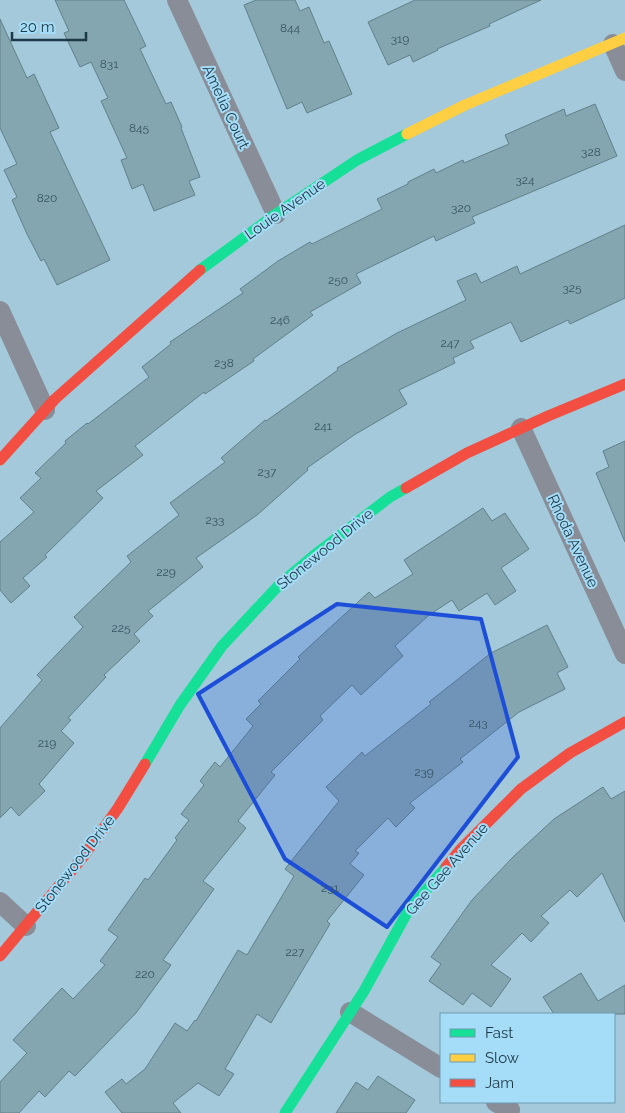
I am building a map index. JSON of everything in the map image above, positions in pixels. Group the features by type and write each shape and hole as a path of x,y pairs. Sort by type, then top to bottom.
{"street":[{"name":"Amelia Court","path":"177,0 276,214"},
{"name":"Louie Avenue","path":"0,460 55,399 193,276 276,214 357,160 465,105 619,41"},
{"path":"619,41 625,71"},
{"path":"0,312 45,410"},
{"name":"Stonewood Drive","path":"0,956 83,857 113,815 180,705 222,646 280,584 317,553 390,498 467,453 625,384"},
{"name":"Rhoda Avenue","path":"521,428 625,654"},
{"name":"Gee Gee Avenue","path":"285,1113 364,991 408,911 460,850 521,789 570,753 625,722"},
{"path":"0,902 26,926"},
{"path":"350,1012 440,1067"}],"highlighted area":[{"path":"337,604 481,619 518,757 387,927 285,859 198,694"}],"building":[{"path":"55,0 124,0 146,46 140,49 166,104 171,102 182,127 200,177 189,181 195,195 154,211 143,184 132,189 121,160 127,158 101,101 108,98 91,62 80,67 64,33 69,31"},
{"path":"256,0 295,0 300,11 309,7 324,43 329,41 352,94 307,113 302,102 287,109 244,5"},
{"path":"415,0 541,0 413,62 410,55 388,65 368,22"},
{"path":"0,19 27,78 34,74 59,128 50,132 110,260 57,285 44,259 41,261 27,234 12,200 17,197 4,170 17,164 0,128"},
{"path":"595,104 617,156 472,217 475,223 436,241 434,236 356,274 361,283 310,312 313,315 253,359 254,361 205,394 204,392 135,446 143,455 96,491 103,498 45,555 47,557 23,578 30,586 11,603 0,590 0,542 34,512 20,498 41,478 35,473 66,443 65,441 149,377 142,367 171,344 170,342 243,293 240,289 278,261 310,242 312,244 382,209 377,199 434,169 436,173 463,160 464,163 509,144 505,135 564,109 566,116"},
{"path":"625,225 625,298 570,324 568,320 521,342 511,322 470,341 474,348 453,358 455,363 399,390 407,404 354,435 307,468 308,470 257,515 196,558 203,567 148,611 153,616 134,634 140,641 104,675 106,677 68,718 71,720 61,731 74,743 39,784 45,791 19,816 11,807 0,818 0,728 42,680 37,675 83,627 74,617 131,562 127,556 179,515 170,503 225,462 221,458 265,420 338,370 337,368 397,333 466,300 457,281 476,273 481,283 517,266 520,274"},
{"path":"625,441 625,542 596,473 609,467 603,451"},
{"path":"483,508 492,521 505,513 529,549 501,568 516,591 495,605 487,593 459,611 452,600 429,615 395,646 403,656 361,695 352,685 320,716 323,720 271,772 275,775 238,821 246,828 203,881 214,889 163,960 171,965 136,1013 75,1076 69,1071 45,1097 39,1091 19,1113 0,1113 0,1082 27,1053 13,1040 62,988 73,999 105,965 100,961 118,937 108,930 145,878 148,880 177,840 175,838 189,820 181,814 204,785 200,781 215,762 220,767 253,726 246,719 261,704 258,701 300,659 298,657 369,592 375,598 413,574 404,560"},
{"path":"547,625 568,667 557,673 565,689 519,712 460,759 463,762 410,803 415,808 396,827 388,818 355,851 359,853 350,864 364,875 327,921 330,924 271,1023 257,1014 225,1069 234,1074 219,1096 198,1083 173,1103 181,1113 122,1113 105,1092 122,1079 126,1084 145,1069 175,1023 187,1031 196,1021 238,950 247,955 294,876 285,869 339,801 326,787 362,752 365,756 431,704 429,702 491,653"},
{"path":"603,787 611,799 625,791 625,922 602,873 577,897 570,890 541,916 549,923 531,942 522,933 491,965 511,979 491,1007 472,993 463,1005 429,981 441,964 431,957 472,900 513,857 554,819"},
{"path":"581,973 598,1001 625,985 625,1014 553,1013 543,997"},
{"path":"378,1076 415,1100 406,1113 336,1113 356,1082 368,1090"}],"traffic: fast":[{"path":"200,270 276,214 357,160 407,134"},
{"path":"145,764 180,705 222,646 280,584 390,497 406,488"},
{"path":"285,1113 364,991 408,911 446,867"}],"traffic: slow":[{"path":"407,134 465,105 625,38"}],"traffic: jam":[{"path":"0,460 55,399 200,270"},
{"path":"406,488 467,453 625,384"},
{"path":"446,867 460,850 521,789 570,753 625,722"},
{"path":"0,956 83,857 118,808 145,764"}]}
